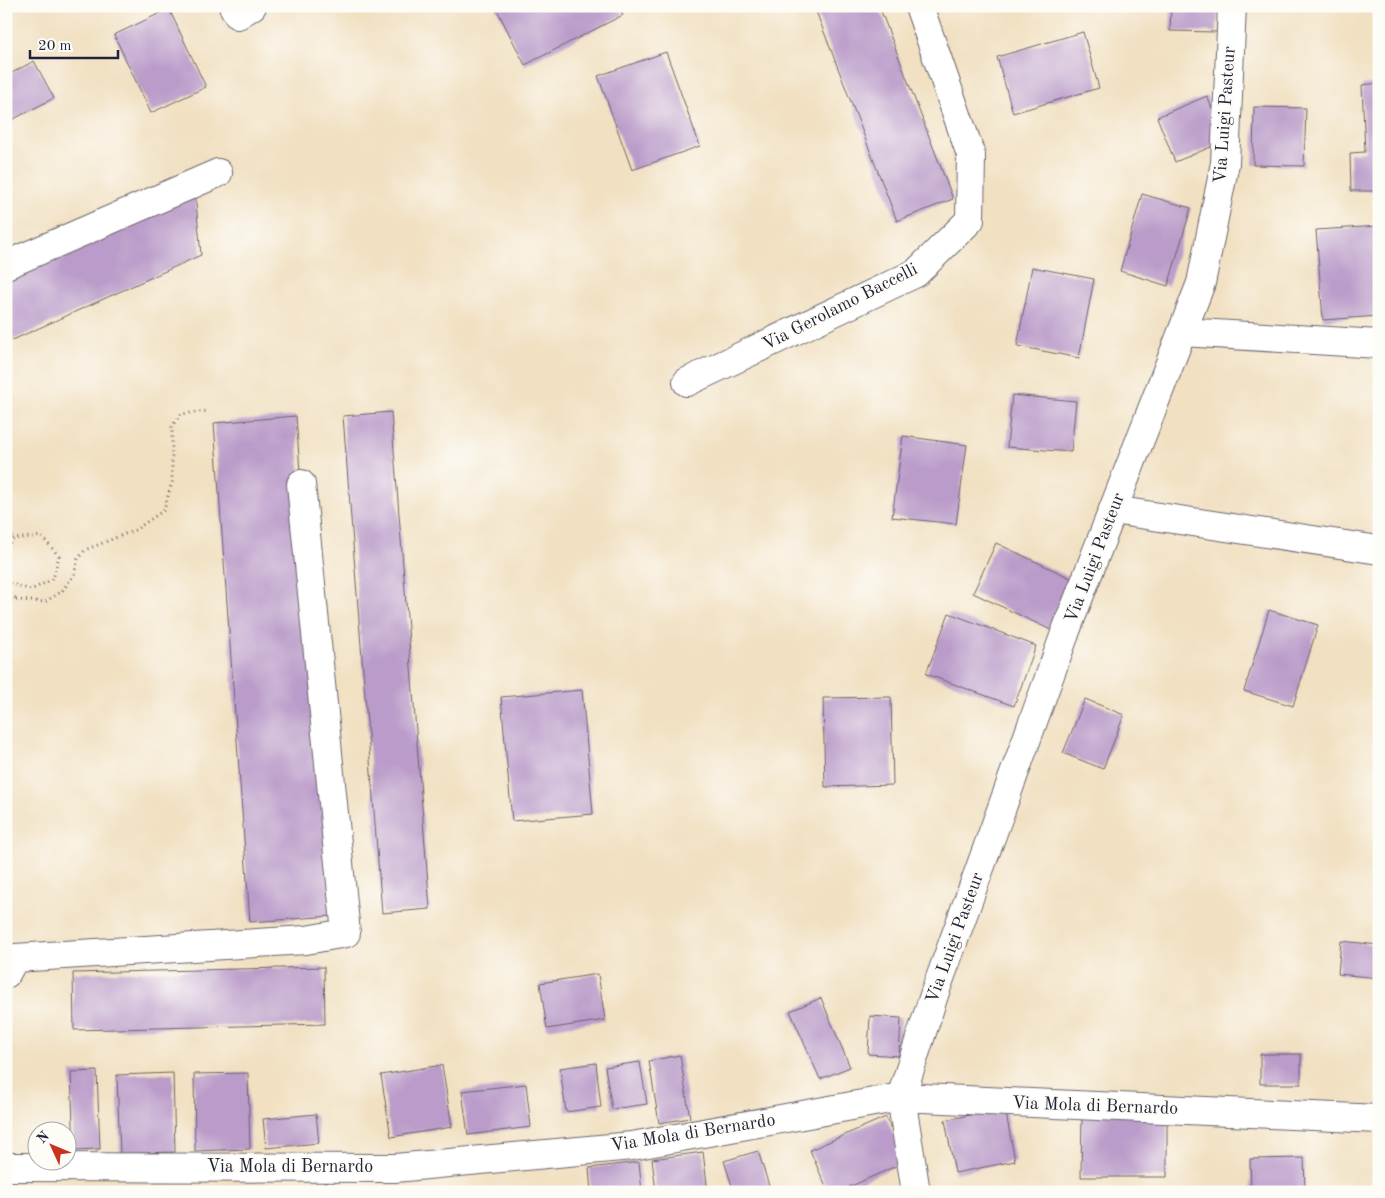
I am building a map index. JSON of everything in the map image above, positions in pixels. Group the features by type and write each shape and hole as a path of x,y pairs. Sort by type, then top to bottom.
{"street":[{"name":"Via Gerolamo Baccelli","path":"687,382 916,273 970,220 971,155 919,6"},
{"name":"Via Luigi Pasteur","path":"901,1098 938,983 1067,628 1201,283 1225,163 1232,6"},
{"path":"6,265 218,173"},
{"path":"1182,332 1379,344"},
{"path":"6,974 15,958 306,940 346,933 301,484"},
{"path":"1113,510 1379,550"},
{"path":"901,1098 916,1192"},
{"name":"Via Mola di Bernardo","path":"6,1167 395,1168 632,1146 901,1098 1379,1119"}],"path":[{"path":"6,601 45,602 62,591 74,575 78,559 85,550 135,530 164,510 172,482 172,426 181,414 208,411"},
{"path":"6,522 13,539"},
{"path":"6,547 13,539 42,536 59,556 53,578 31,590 6,582"},
{"path":"6,592 18,600"}],"building":[{"path":"495,6 618,6 623,15 525,65"},
{"path":"814,6 879,6 953,199 897,221"},
{"path":"1171,6 1218,6 1217,32 1170,31"},
{"path":"169,9 206,87 151,113 114,35"},
{"path":"1083,32 1099,88 1013,113 997,57"},
{"path":"666,52 700,146 632,170 598,76"},
{"path":"34,61 54,98 6,123 6,76"},
{"path":"1379,83 1379,191 1351,191 1350,153 1365,152 1362,85"},
{"path":"1207,96 1225,141 1175,162 1157,117"},
{"path":"1254,107 1306,108 1304,166 1253,165"},
{"path":"195,192 201,255 6,343 6,277"},
{"path":"1142,194 1191,208 1168,286 1120,271"},
{"path":"1379,226 1379,316 1323,320 1316,230"},
{"path":"1032,267 1094,279 1079,358 1017,346"},
{"path":"1012,395 1076,401 1071,452 1007,447"},
{"path":"391,412 430,909 382,913 343,416"},
{"path":"296,416 332,916 250,922 214,423"},
{"path":"903,436 967,445 956,524 892,517"},
{"path":"996,543 1077,581 1053,631 973,593"},
{"path":"1269,610 1318,625 1293,706 1244,691"},
{"path":"949,613 1036,646 1014,706 926,674"},
{"path":"582,690 593,814 512,821 501,697"},
{"path":"891,697 893,785 825,787 823,698"},
{"path":"1085,699 1124,715 1103,769 1063,753"},
{"path":"1341,941 1379,945 1379,978 1338,974"},
{"path":"324,967 325,1024 74,1030 73,973"},
{"path":"598,974 605,1020 547,1029 540,983"},
{"path":"821,998 850,1067 820,1079 790,1011"},
{"path":"870,1016 901,1018 899,1056 868,1054"},
{"path":"1260,1054 1301,1054 1301,1084 1260,1084"},
{"path":"680,1055 690,1118 659,1123 649,1061"},
{"path":"640,1062 647,1104 612,1109 605,1067"},
{"path":"596,1063 601,1107 566,1112 560,1068"},
{"path":"442,1065 452,1127 391,1137 381,1075"},
{"path":"97,1071 100,1149 78,1150 78,1120 73,1120 71,1072"},
{"path":"173,1073 175,1152 120,1154 117,1075"},
{"path":"248,1073 250,1149 195,1151 194,1074"},
{"path":"526,1084 531,1127 468,1135 462,1091"},
{"path":"1005,1108 1015,1161 955,1173 945,1120"},
{"path":"1082,1113 1167,1113 1167,1177 1081,1177"},
{"path":"316,1114 319,1143 266,1148 263,1119"},
{"path":"886,1117 905,1162 838,1192 828,1192 810,1150"},
{"path":"758,1151 771,1192 734,1192 724,1161"},
{"path":"703,1152 708,1192 656,1192 652,1159"},
{"path":"1304,1158 1305,1192 1251,1192 1250,1159"},
{"path":"639,1162 642,1192 591,1192 589,1168"}]}
